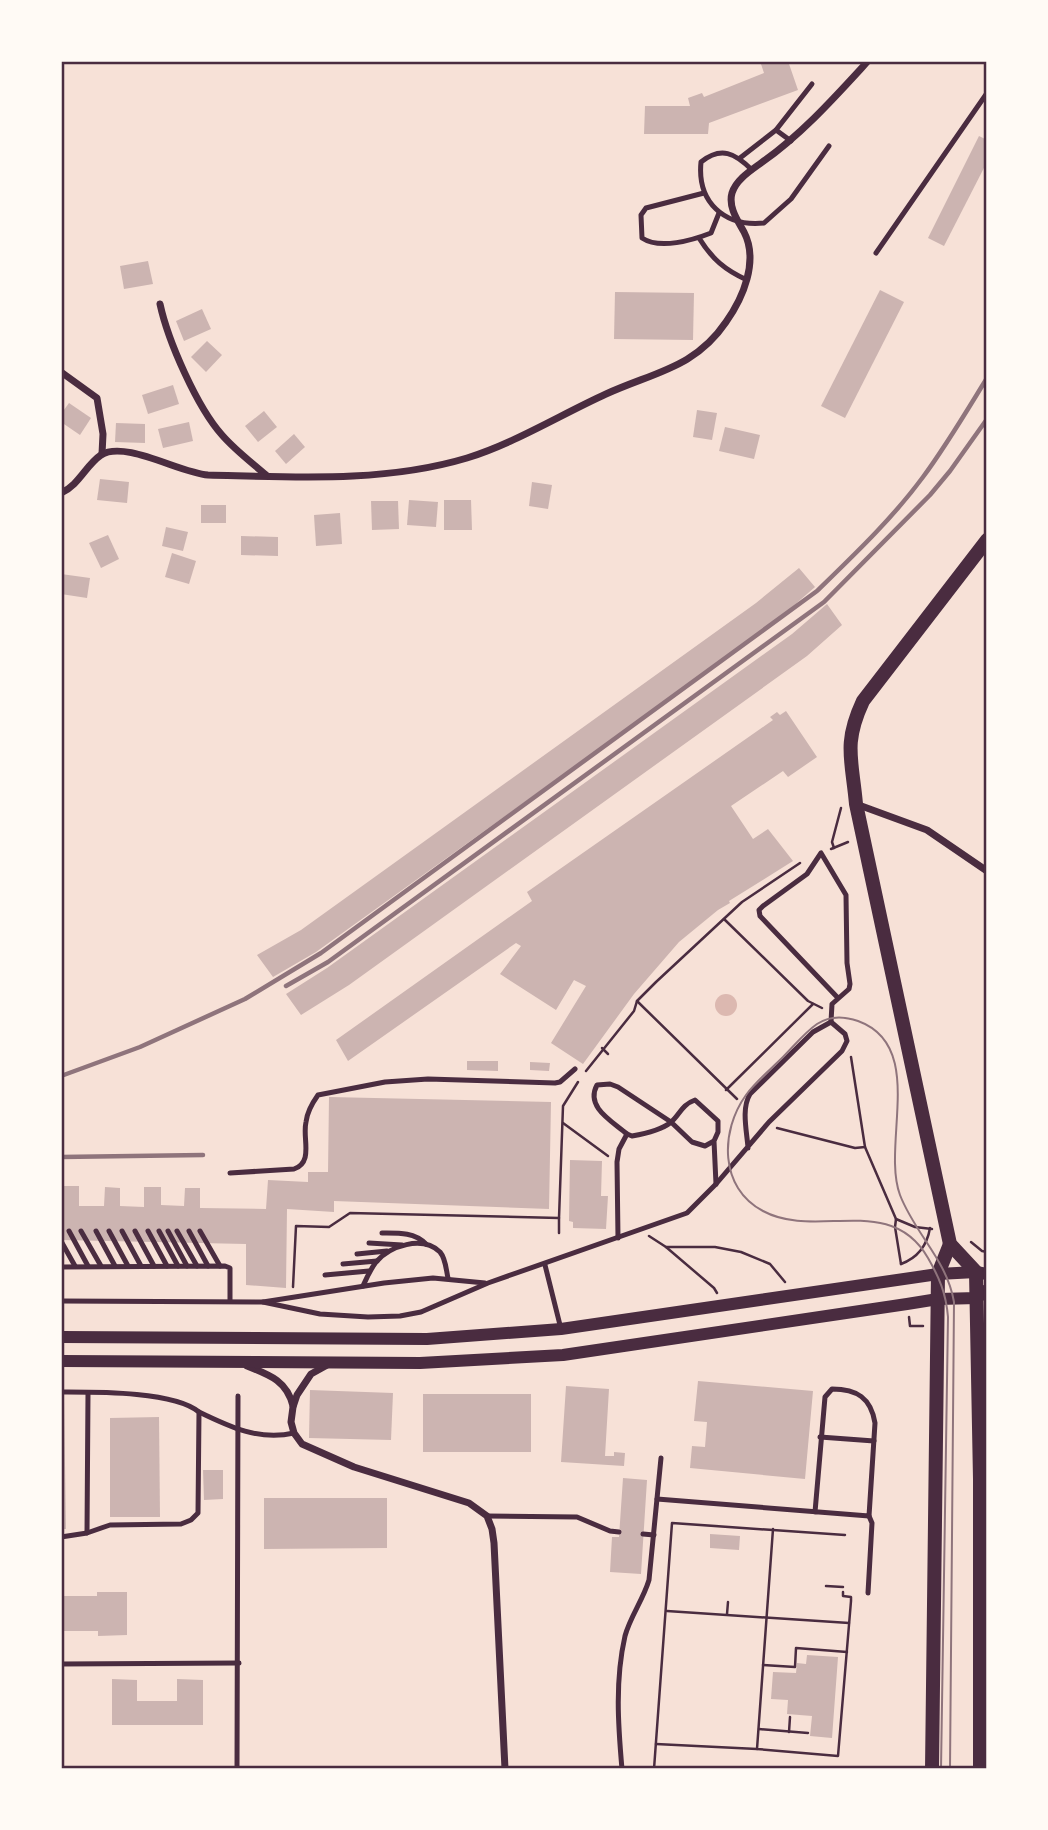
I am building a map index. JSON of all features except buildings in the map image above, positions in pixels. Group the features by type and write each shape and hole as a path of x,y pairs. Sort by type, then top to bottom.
{"main road":[{"path":"932,1769 938,1274 949,1237 856,799 849,745 854,720 863,701 987,540"},
{"path":"949,1237 981,1273 980,1769"}],"street":[{"path":"61,492 73,486 102,454 119,451 201,474 324,476 389,473 444,463 492,449 604,395 690,359 705,348 728,319 747,280 750,252 744,233 736,222 732,191 752,170 791,141 868,61"},
{"path":"160,304 166,334 207,415 230,444 267,476"},
{"path":"61,372 97,398 103,434 102,454"},
{"path":"856,799 927,830 986,869"},
{"path":"61,1337 427,1339 561,1329 938,1274 981,1273"},
{"path":"61,1361 420,1363 563,1355 982,1294"},
{"path":"238,1362 275,1377 290,1393 293,1407 291,1422 294,1433 302,1444 354,1467 469,1503 487,1516 494,1543 506,1769"},
{"path":"293,1407 311,1374 329,1364"}],"lane":[{"path":"740,158 776,130 812,84"},
{"path":"876,253 987,93"},
{"path":"776,130 791,141"},
{"path":"752,170 730,152 708,156 701,162 699,179 704,193 719,213 736,222 756,224 771,218 791,199 829,146"},
{"path":"704,193 646,208 641,215 642,238 649,243 699,238 712,233 719,213"},
{"path":"699,238 710,256 720,265 747,280"},
{"path":"61,1301 263,1302 320,1314 400,1316 421,1312 488,1283 687,1213 716,1184 769,1122 842,1051 848,1041 845,1034 831,1022 833,1002 838,998 849,989 850,984 844,890 821,853 807,874 760,910 760,916 838,998"},
{"path":"748,1148 746,1100 813,1032 831,1022"},
{"path":"230,1173 294,1169 301,1166 306,1161 305,1122 318,1095 385,1082 428,1079 555,1083 575,1069"},
{"path":"714,1141 705,1146 692,1142 671,1122 610,1084 597,1085 592,1096 595,1106 627,1134 638,1135 671,1122 683,1106 695,1101 718,1121 718,1132 714,1141 716,1184"},
{"path":"618,1238 617,1162 619,1149 627,1134"},
{"path":"69,1231 88,1266"},
{"path":"81,1231 101,1266"},
{"path":"96,1231 115,1266"},
{"path":"109,1231 128,1266"},
{"path":"122,1231 141,1266"},
{"path":"135,1231 154,1266"},
{"path":"148,1231 167,1266"},
{"path":"159,1231 178,1266"},
{"path":"168,1231 187,1266"},
{"path":"177,1231 197,1266"},
{"path":"189,1231 208,1266"},
{"path":"200,1231 220,1266"},
{"path":"382,1233 406,1233 421,1239 445,1260 448,1278"},
{"path":"61,1241 75,1266"},
{"path":"369,1243 429,1246"},
{"path":"357,1254 387,1251 405,1245"},
{"path":"363,1286 369,1271 387,1251"},
{"path":"343,1264 377,1261"},
{"path":"545,1265 561,1329"},
{"path":"61,1267 230,1268 230,1301"},
{"path":"326,1275 369,1271"},
{"path":"263,1302 396,1281 448,1278 488,1283"},
{"path":"815,1512 825,1397 832,1389 841,1389 863,1397 873,1407 876,1423 869,1516 872,1523 868,1593"},
{"path":"61,1392 166,1398 192,1405 200,1412 237,1430 279,1436 294,1433"},
{"path":"87,1533 88,1393"},
{"path":"237,1396 237,1769"},
{"path":"61,1536 87,1533 110,1525 181,1524 191,1520 198,1513 200,1412"},
{"path":"820,1437 874,1441"},
{"path":"622,1769 617,1717 619,1681 626,1634 645,1595 649,1580 661,1458"},
{"path":"657,1499 869,1516"},
{"path":"487,1516 577,1517 619,1532"},
{"path":"643,1534 654,1535"},
{"path":"61,1664 239,1663"}],"path":[{"path":"834,848 832,842 842,802 856,799"},
{"path":"559,1233 566,1098 602,1048 634,1011 637,1001 742,902 801,862"},
{"path":"724,919 808,1002 831,1010"},
{"path":"637,1001 732,1095"},
{"path":"726,1090 813,1004"},
{"path":"602,1048 608,1054"},
{"path":"842,1051 853,1058 865,1147 896,1219 903,1280"},
{"path":"769,1122 779,1130 855,1148 865,1147"},
{"path":"563,1123 617,1162"},
{"path":"293,1291 296,1226 329,1227 350,1213 559,1218"},
{"path":"896,1219 915,1227 930,1228 949,1237"},
{"path":"901,1264 911,1260 922,1248 928,1240 930,1228"},
{"path":"641,1230 666,1247 714,1288 723,1306"},
{"path":"666,1247 715,1247 741,1252 770,1264 797,1295"},
{"path":"907,1304 910,1326 938,1327"},
{"path":"654,1769 672,1523 845,1535"},
{"path":"757,1749 773,1529"},
{"path":"827,1586 842,1587"},
{"path":"656,1744 838,1756 851,1597 843,1596 844,1592"},
{"path":"727,1614 728,1602"},
{"path":"667,1611 849,1623"},
{"path":"763,1665 795,1667 796,1648 847,1652"},
{"path":"789,1732 790,1717"},
{"path":"759,1730 807,1733"}],"shaded area":[{"path":"726,994 734,997 737,1005 734,1013 726,1016 718,1013 715,1005 718,997"}],"tram line":[{"path":"941,1769 948,1317 946,1300 928,1258 912,1238 894,1227 873,1222 784,1219 763,1211 749,1201 738,1188 731,1174 728,1158 732,1125 737,1109 746,1095 808,1031 822,1021 832,1018 858,1021 879,1034 891,1052 897,1074 895,1150 900,1195 945,1273 954,1302 950,1769"}],"railway":[{"path":"61,1076 140,1047 245,999 321,953 817,591 911,492 940,453 987,378"},
{"path":"286,986 328,962 824,602 930,495 987,419"},
{"path":"61,1157 203,1155"}]}
